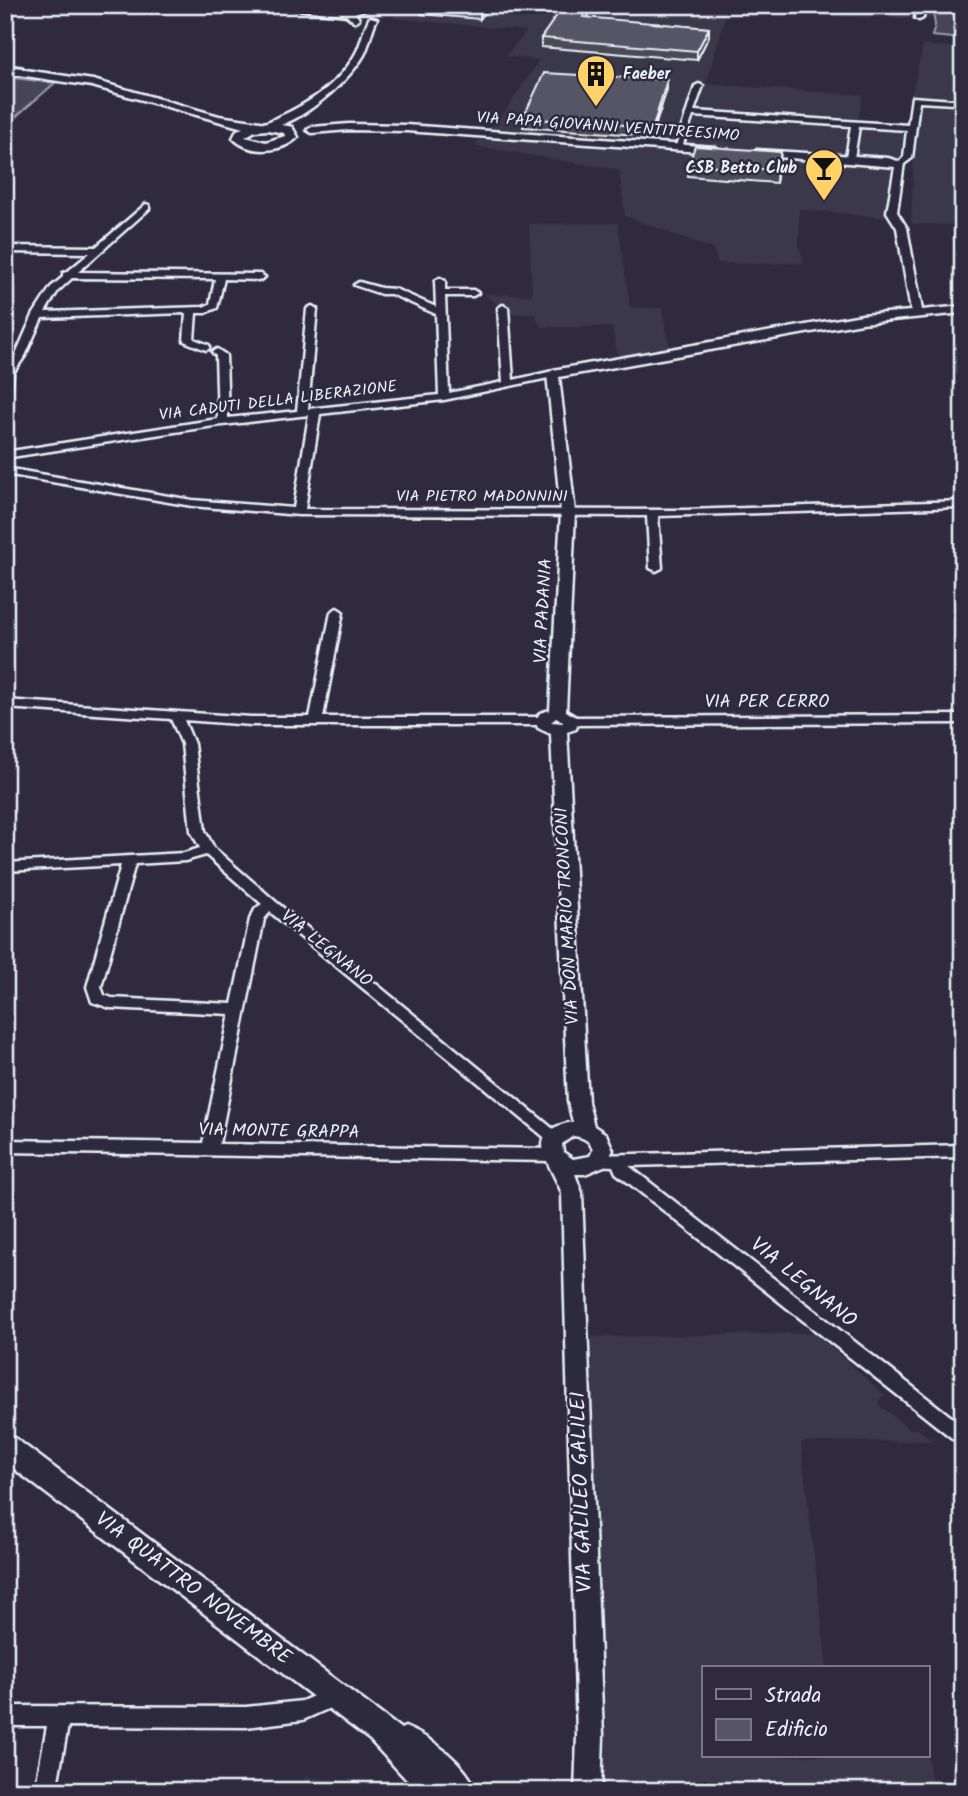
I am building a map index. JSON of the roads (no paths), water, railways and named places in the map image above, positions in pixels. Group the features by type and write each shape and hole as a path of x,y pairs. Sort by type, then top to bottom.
{"main road":[{"path":"8,71 111,87 217,120 289,133 281,143 261,146 243,142 239,138 241,133"},
{"path":"217,120 241,133 259,127"},
{"name":"VIA QUATTRO NOVEMBRE","path":"5,1446 334,1696 381,1730 432,1759 461,1791"},
{"name":"VIA QUATTRO NOVEMBRE","path":"381,1730 439,1791"}],"street":[{"path":"263,5 373,19"},
{"path":"919,18 922,5"},
{"path":"351,15 364,8 382,10"},
{"path":"289,133 284,123 328,90 353,66 365,43 366,28 382,10"},
{"path":"351,15 366,28"},
{"path":"678,147 699,86"},
{"path":"917,313 902,228 892,212 900,164 908,158 915,99 954,102"},
{"path":"689,113 911,128"},
{"path":"259,127 291,116"},
{"path":"850,158 855,124"},
{"name":"VIA PAPA GIOVANNI VENTITREESIMO","path":"289,133 373,127 729,151"},
{"name":"VIA PAPA GIOVANNI VENTITREESIMO","path":"741,152 850,158 900,164"},
{"path":"5,407 7,373 20,356 38,314 54,289 66,275 146,207"},
{"path":"5,249 97,250"},
{"path":"66,275 260,277"},
{"path":"38,314 191,311 212,307 220,277"},
{"path":"440,281 444,397"},
{"path":"359,285 381,292 392,291 441,313"},
{"path":"441,293 473,293"},
{"path":"503,308 508,382"},
{"path":"302,414 312,309"},
{"name":"VIA CADUTI DELLA LIBERAZIONE","path":"5,455 223,422 444,397 596,365 862,319 963,309"},
{"path":"191,311 189,341 206,347 204,350 207,352 217,352 220,355 223,422"},
{"name":"VIA PADANIA","path":"553,374 568,512 563,721"},
{"path":"299,512 315,412"},
{"name":"VIA PIETRO MADONNINI","path":"5,471 167,499 299,512 652,513 963,504"},
{"path":"652,513 656,568"},
{"path":"316,721 337,612"},
{"path":"5,704 251,721 542,721 547,727 563,721"},
{"name":"VIA LEGNANO","path":"175,714 188,744 198,831 208,849 271,905 563,1143"},
{"name":"VIA PER CERRO","path":"563,721 963,719"},
{"name":"VIA DON MARIO TRONCONI","path":"563,721 578,1102 563,1143"},
{"path":"5,867 129,862 185,857 208,849"},
{"path":"129,862 94,987 97,998 110,1003 239,1009"},
{"path":"209,1150 257,919 261,911 271,905"},
{"path":"591,1164 601,1156 602,1143 592,1133 563,1143 576,1167 620,1161 963,1151"},
{"name":"VIA MONTE GRAPPA","path":"5,1146 209,1150 563,1143"},
{"name":"VIA GALILEO GALILEI","path":"563,1143 572,1193 590,1722 588,1791"},
{"name":"VIA LEGNANO","path":"620,1161 622,1169 837,1337 860,1359 963,1437"},
{"name":"VIA GALILEO GALILEI","path":"572,1193 591,1164"},
{"path":"5,1716 246,1717 303,1710 334,1696"},
{"path":"45,1791 60,1717"}],"place":[{"name":"Faeber","path":"596,108"},
{"name":"CSB Betto Club","path":"824,202"}]}
